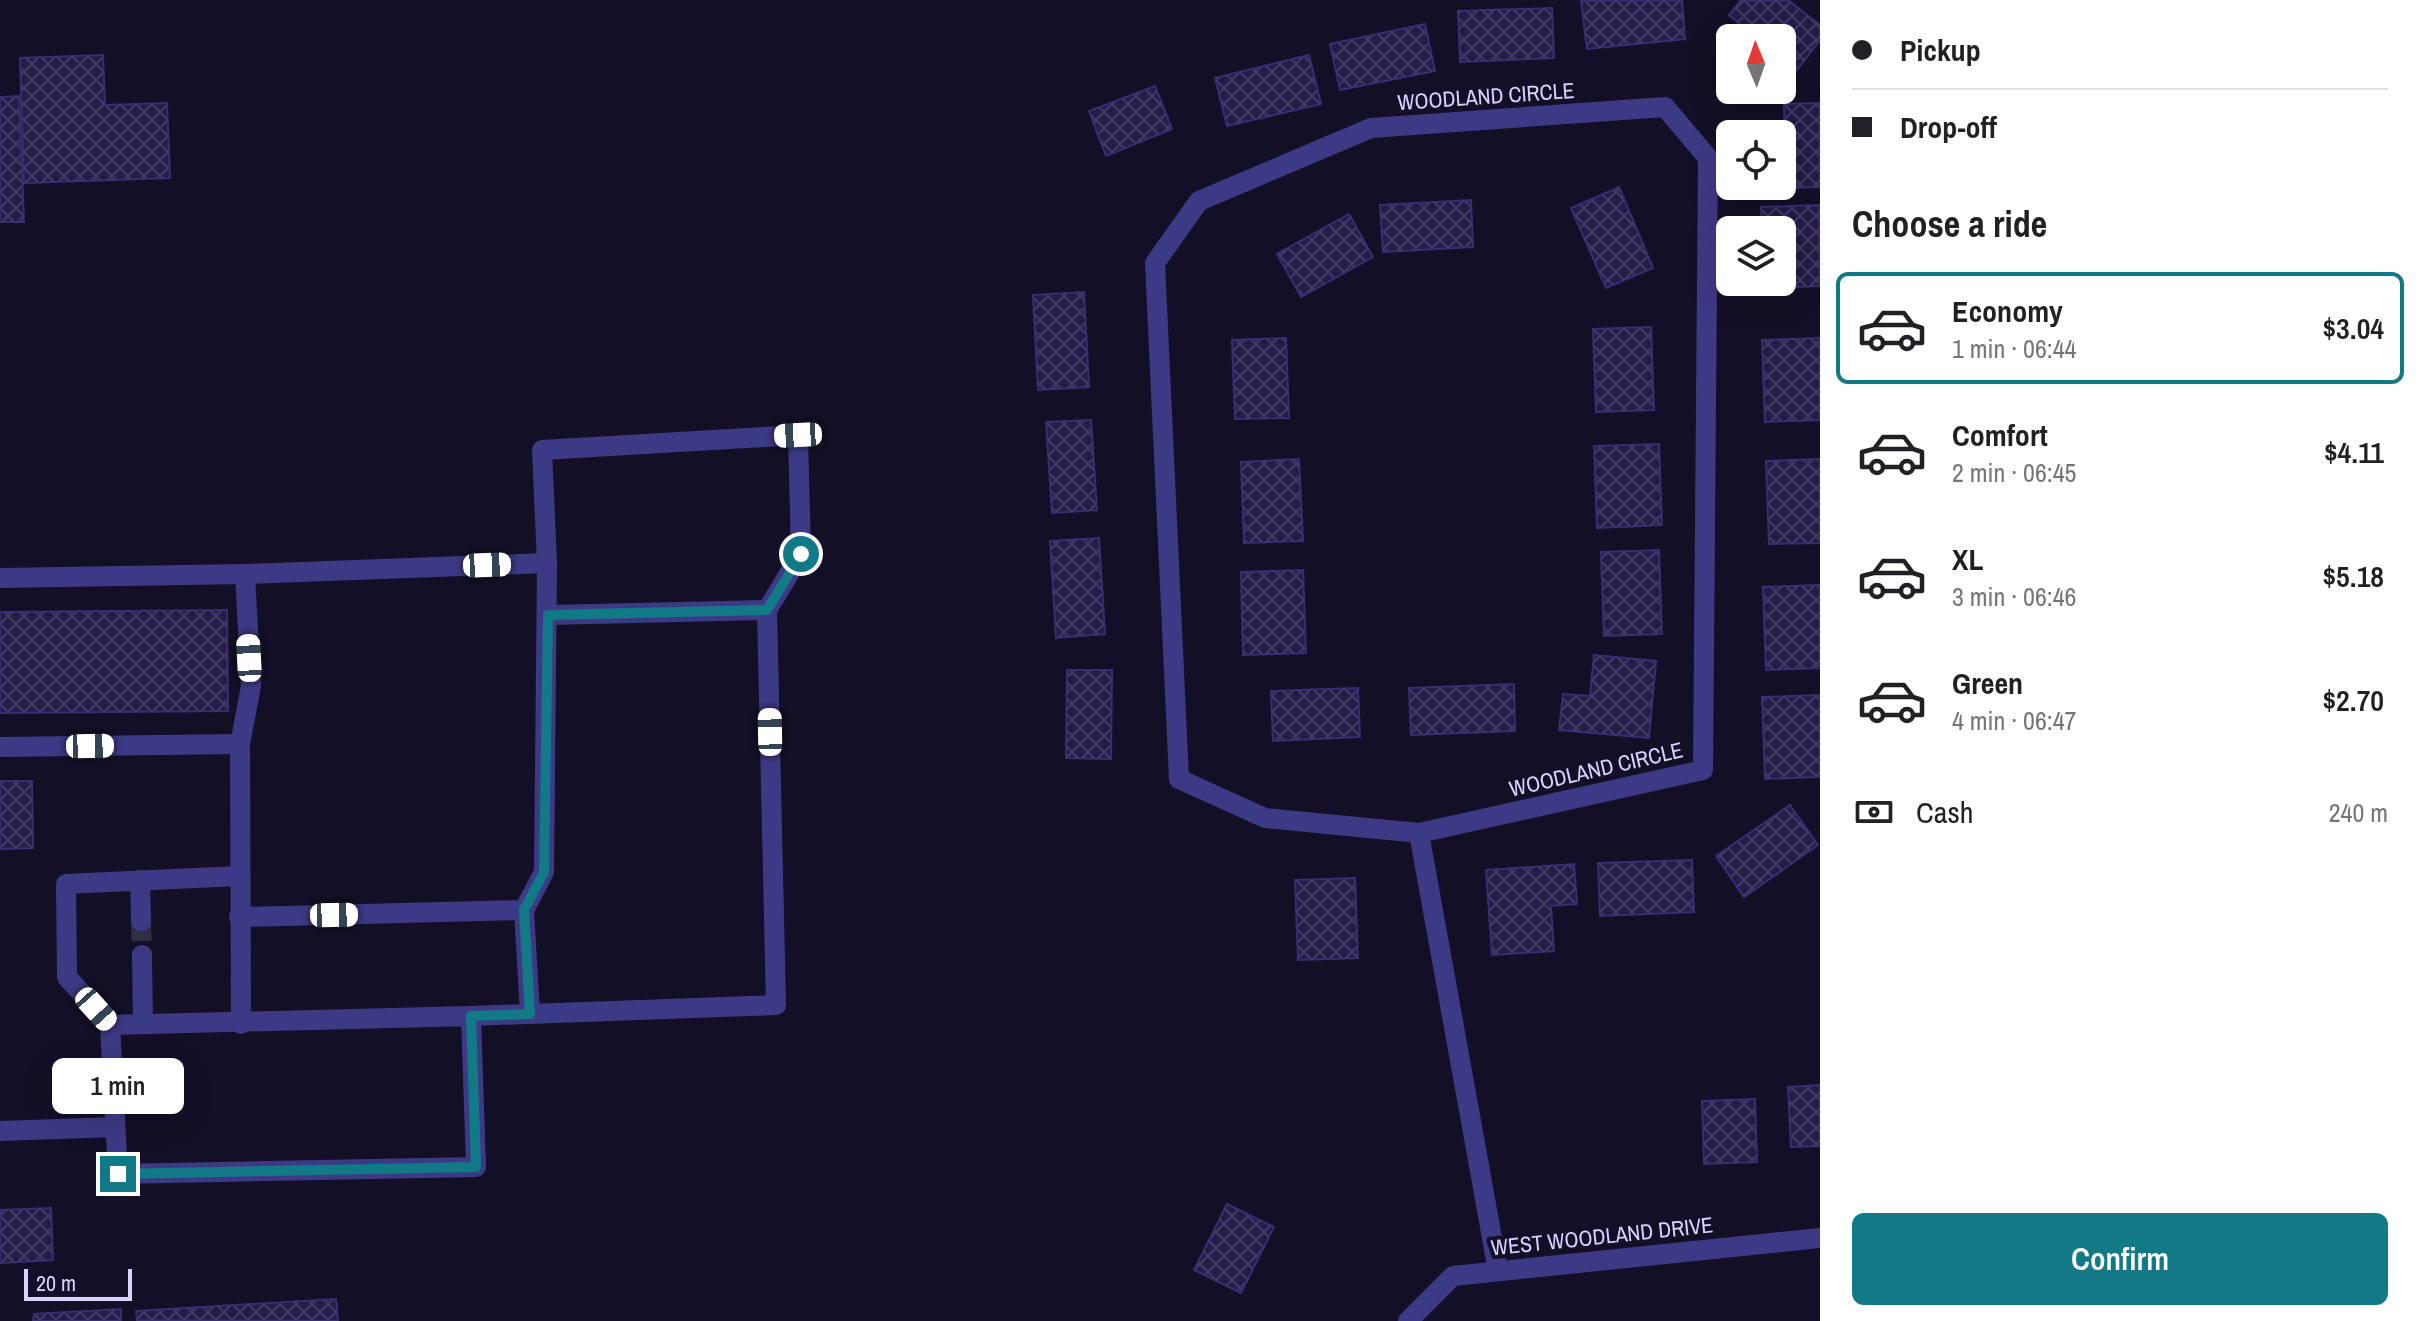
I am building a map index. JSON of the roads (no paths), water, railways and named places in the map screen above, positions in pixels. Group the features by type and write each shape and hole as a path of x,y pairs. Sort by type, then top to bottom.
{"street":[{"name":"WOODLAND CIRCLE","path":"1665,107 1708,158 1703,770 1419,833 1265,818 1179,779 1155,263 1199,201 1371,128 1665,107"},
{"path":"110,1025 241,1024 530,1014 776,1005 767,610 801,554 798,435 542,450 548,615 544,872 524,910 530,1014"},
{"path":"0,578 245,574 547,563"},
{"path":"241,1024 238,876 240,744 251,686 245,574"},
{"path":"548,615 767,610"},
{"path":"0,747 240,744"},
{"path":"1419,833 1498,1271"},
{"path":"238,876 66,884 67,977 110,1025 118,1174 476,1167 471,1016"},
{"path":"140,880 141,921"},
{"path":"239,917 524,910"},
{"path":"142,955 143,1024"},
{"path":"0,1131 115,1127"},
{"name":"WEST WOODLAND DRIVE","path":"1408,1321 1453,1276 1820,1238"}],"tunnel":[{"path":"141,921 142,955"}]}
